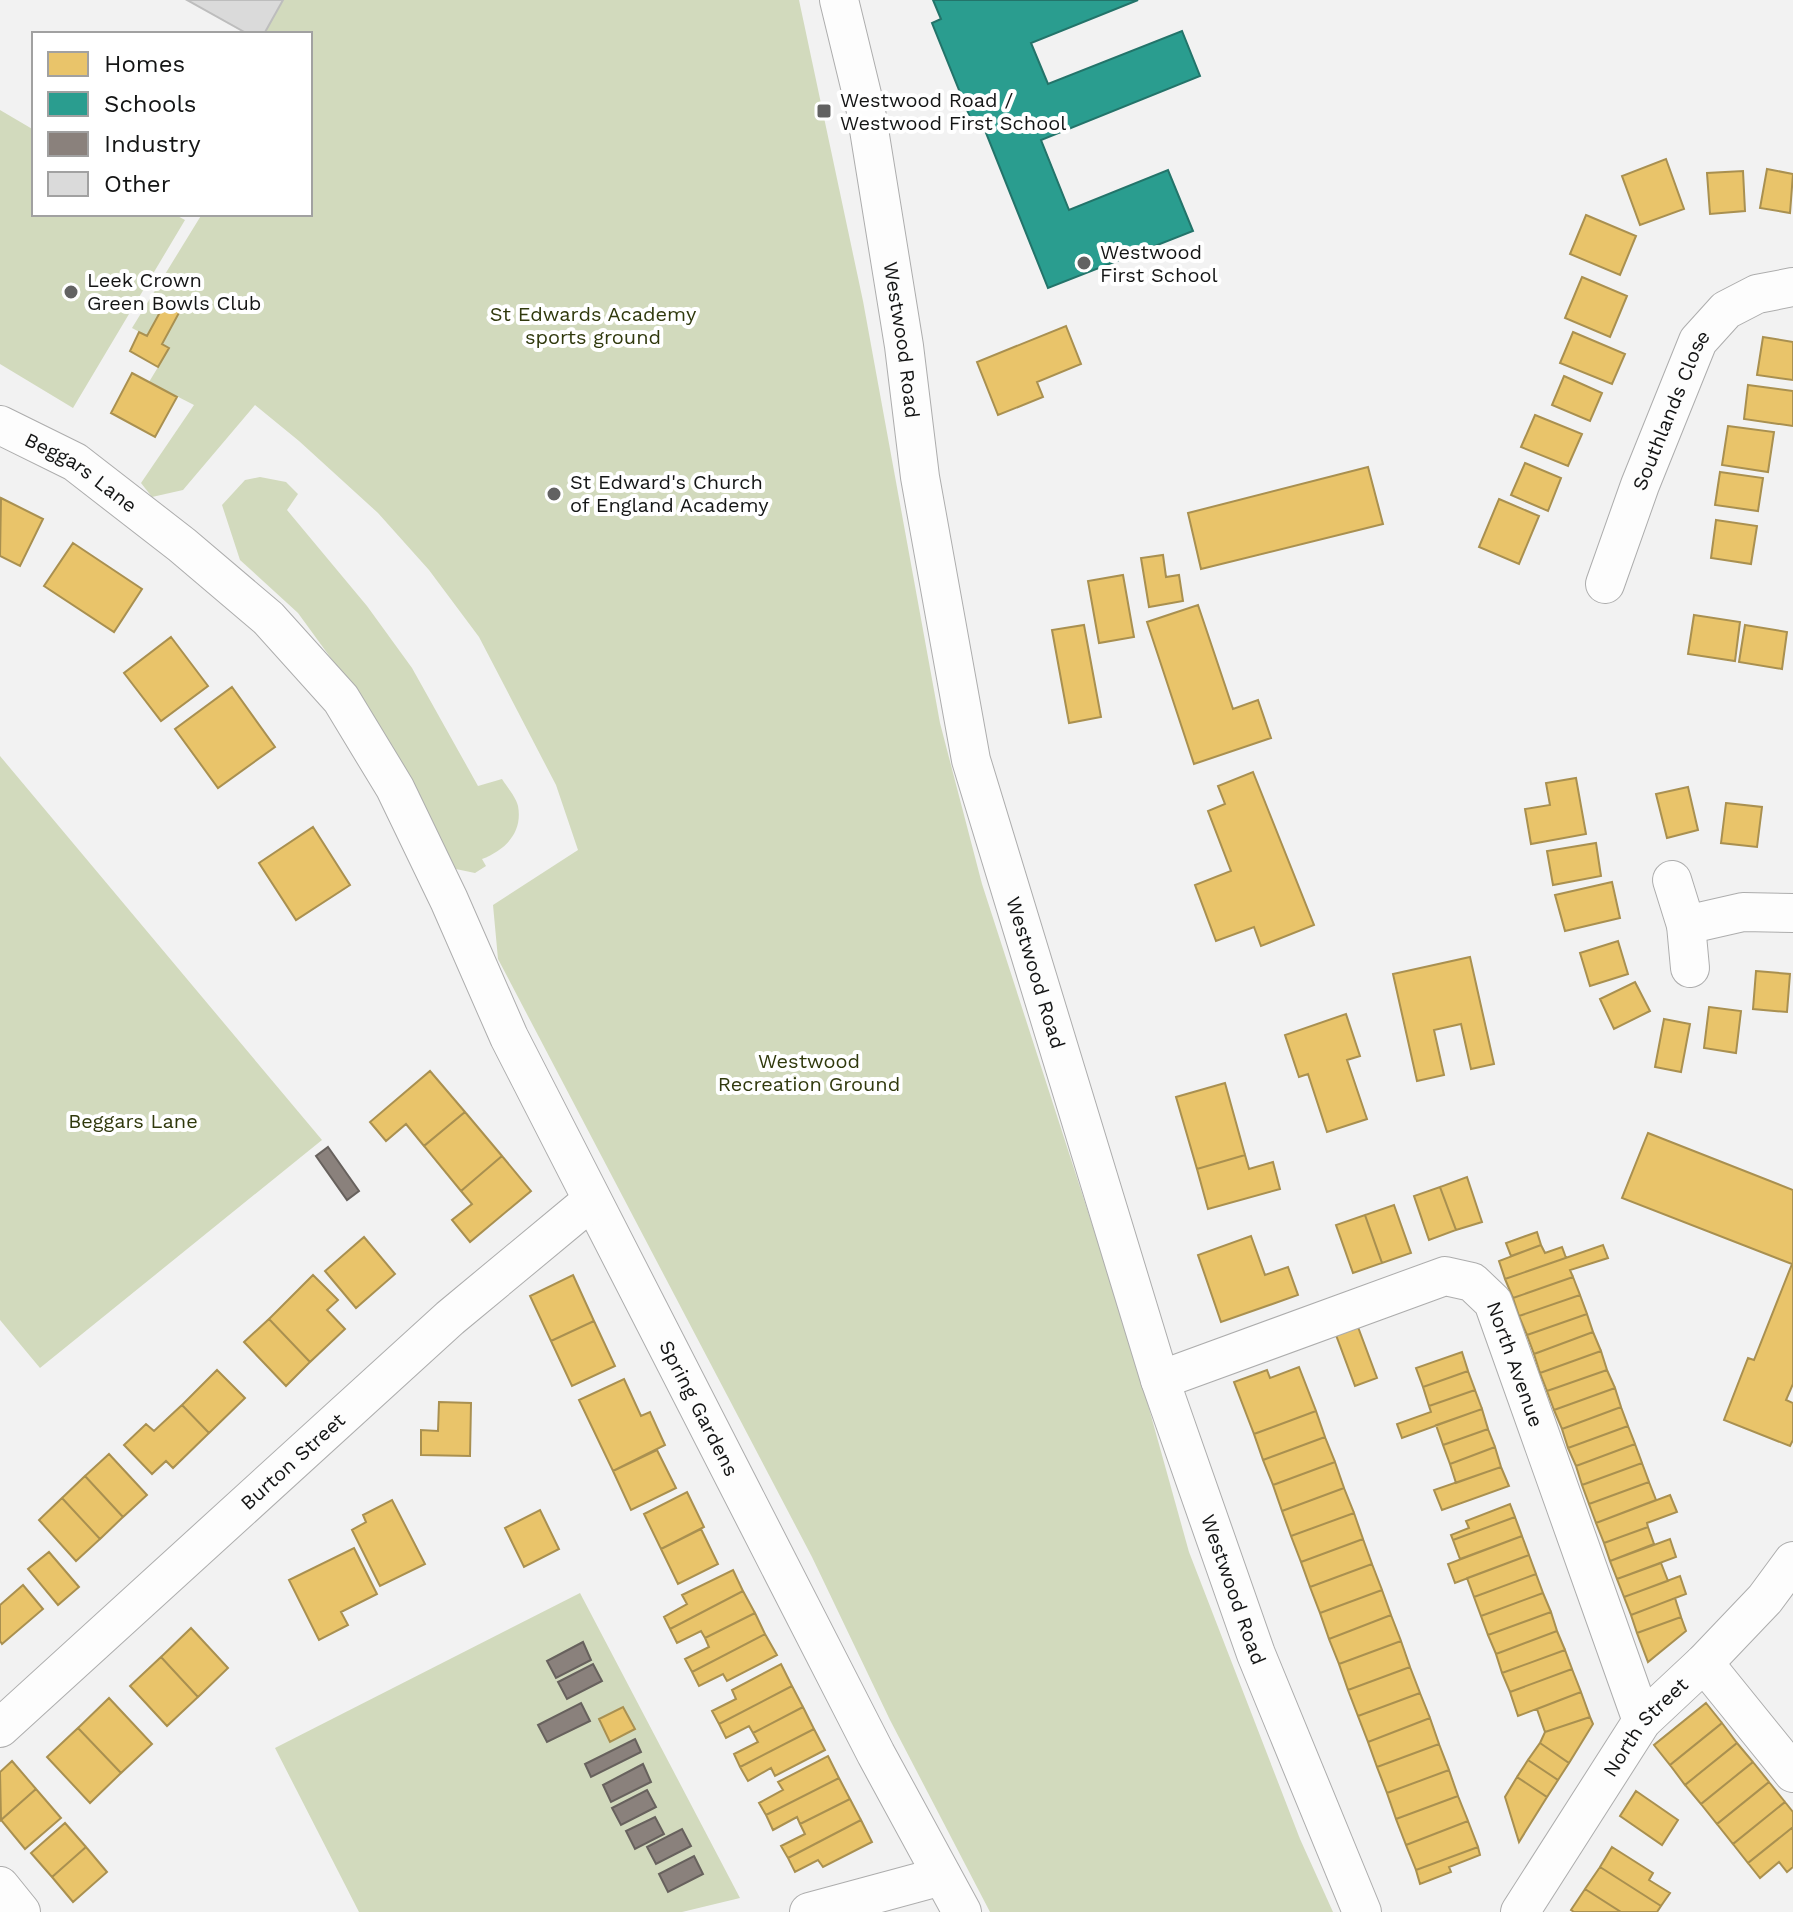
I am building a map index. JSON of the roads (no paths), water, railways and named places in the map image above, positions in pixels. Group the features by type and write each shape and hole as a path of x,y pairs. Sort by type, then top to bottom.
{"street":[{"name":"Westwood Road","path":"839,0 866,111 904,346 920,477 971,760 1160,1380 1256,1654 1362,1912"},
{"name":"Southlands Close","path":"1605,584 1640,485 1698,341 1726,310 1757,294 1793,287"},
{"name":"Beggars Lane","path":"0,425 75,462 182,545 268,618 341,699 395,788 449,900"},
{"path":"1672,880 1686,925 1690,968"},
{"name":"Spring Gardens","path":"449,900 509,1037 591,1201 876,1754 962,1912"},
{"path":"1686,925 1743,912 1793,913"},
{"name":"Burton Street","path":"0,1728 450,1318 591,1201"},
{"name":"North Avenue","path":"1160,1380 1445,1276 1472,1282 1493,1302 1642,1721"},
{"name":"North Street","path":"1520,1912 1642,1721 1704,1663 1765,1599 1793,1561"},
{"path":"1704,1663 1793,1773"},
{"path":"809,1912 942,1876"},
{"path":"0,1886 21,1912"}],"place":[{"name":"Westwood Road / Westwood First School","path":"824,111"},
{"name":"Westwood First School","path":"1084,263"},
{"name":"Leek Crown Green Bowls Club","path":"71,292"},
{"name":"St Edward's Church of England Academy","path":"554,494"}],"park label":[{"name":"St Edwards Academy sports ground","path":"593,326"},
{"name":"Westwood Recreation Ground","path":"809,1072"}]}
